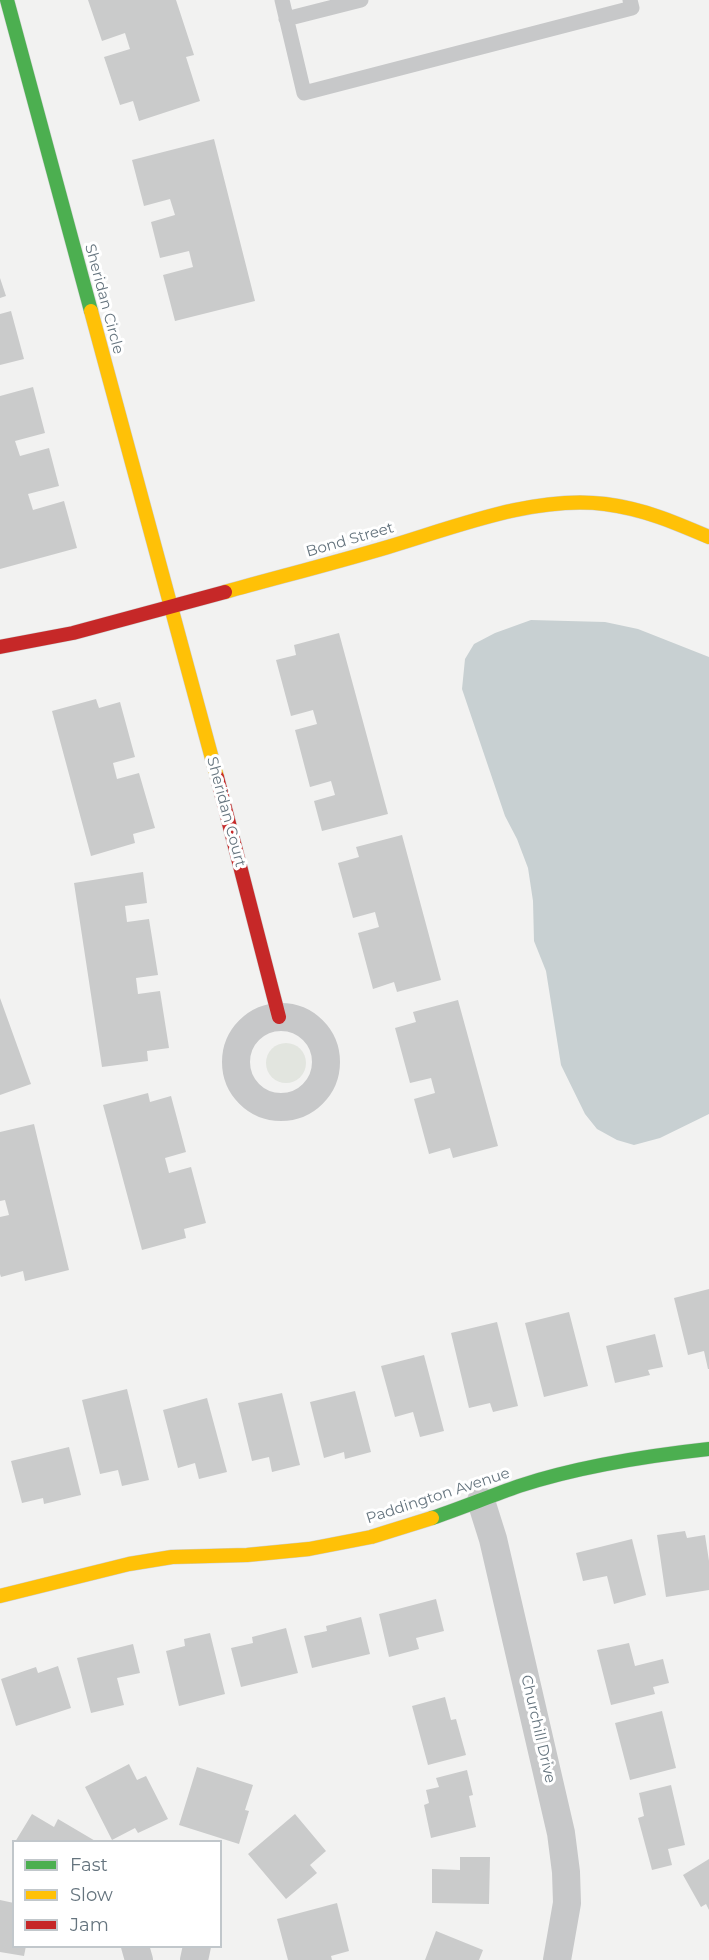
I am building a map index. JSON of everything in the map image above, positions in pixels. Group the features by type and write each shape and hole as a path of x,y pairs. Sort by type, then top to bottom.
{"street":[{"name":"Sheridan Circle","path":"7,0 170,607"},
{"name":"Bond Street","path":"0,647 73,633 357,556 495,515 549,504 604,504 654,514 709,537"},
{"name":"Sheridan Court","path":"170,607 279,1017"},
{"name":"Paddington Avenue","path":"0,1596 129,1564 172,1557 247,1556 360,1539 412,1525 520,1486 602,1465 648,1456 709,1449"},
{"name":"Churchill Drive","path":"481,1501 493,1539 561,1833 567,1903 557,1960"}],"lane":[{"path":"282,0 304,93 632,8 630,0"},
{"path":"286,19 361,0"}],"shaded area":[{"path":"531,620 605,622 638,629 709,657 709,1114 660,1138 634,1145 617,1140 597,1129 585,1114 561,1065 546,971 534,941 533,901 528,868 505,816 462,689 465,659 474,644 495,633"},
{"path":"286,1043 294,1044 300,1049 305,1055 305,1071 300,1077 294,1082 286,1083 278,1082 272,1077 267,1071 266,1063 267,1055 272,1049 278,1044"}],"building":[{"path":"88,0 176,0 194,55 186,57 200,101 139,121 133,101 120,105 104,57 130,49 125,33 102,41"},
{"path":"214,139 255,301 175,321 163,275 193,267 189,251 160,258 151,222 175,215 170,199 144,206 132,160"},
{"path":"0,278 6,296 0,298"},
{"path":"11,311 24,359 0,365 0,314"},
{"path":"33,387 45,433 15,441 20,456 49,448 59,486 28,494 33,510 64,501 77,548 0,569 0,396"},
{"path":"339,633 388,814 322,831 314,801 335,795 331,781 310,787 295,730 317,724 313,710 291,716 276,660 296,655 294,645"},
{"path":"96,699 99,708 120,702 135,757 113,763 117,779 139,773 155,828 133,834 135,843 91,856 52,711"},
{"path":"402,835 441,980 397,992 394,982 373,989 358,933 379,927 375,912 353,918 338,863 359,857 356,847"},
{"path":"143,872 147,903 125,906 127,922 149,919 158,975 136,978 138,994 160,991 169,1048 147,1051 148,1061 102,1067 74,883"},
{"path":"0,998 31,1084 0,1095"},
{"path":"458,1000 498,1146 453,1158 450,1148 429,1154 414,1099 435,1093 431,1078 410,1083 395,1028 416,1022 413,1012"},
{"path":"148,1093 150,1102 171,1096 186,1152 165,1158 169,1173 191,1167 206,1223 184,1229 186,1238 142,1250 103,1105"},
{"path":"34,1124 69,1270 25,1281 23,1271 1,1277 0,1274 0,1217 9,1215 5,1200 0,1201 0,1132"},
{"path":"709,1289 708,1369 704,1351 688,1355 674,1298"},
{"path":"569,1312 588,1386 544,1397 525,1323"},
{"path":"497,1322 518,1406 493,1412 490,1403 469,1408 451,1333"},
{"path":"655,1334 663,1367 648,1370 650,1375 615,1383 606,1346"},
{"path":"424,1355 444,1431 420,1437 413,1412 395,1417 381,1366"},
{"path":"127,1389 149,1480 122,1486 118,1470 100,1474 82,1400"},
{"path":"355,1391 371,1452 345,1459 344,1452 324,1458 310,1402"},
{"path":"282,1393 300,1465 272,1472 269,1457 252,1461 238,1403"},
{"path":"207,1398 227,1472 199,1479 195,1463 178,1468 163,1410"},
{"path":"69,1447 81,1495 44,1504 43,1498 22,1503 11,1461"},
{"path":"685,1531 687,1538 705,1535 709,1561 709,1590 666,1597 657,1535"},
{"path":"632,1539 646,1595 614,1604 607,1576 583,1581 576,1553"},
{"path":"436,1599 444,1631 416,1638 419,1649 389,1657 379,1614"},
{"path":"361,1617 370,1654 312,1668 304,1636 327,1631 326,1626"},
{"path":"286,1628 298,1673 241,1687 231,1648 253,1643 252,1637"},
{"path":"210,1633 225,1694 179,1706 166,1651 185,1646 184,1639"},
{"path":"629,1643 635,1666 663,1659 669,1683 653,1687 655,1694 611,1705 597,1650"},
{"path":"133,1644 140,1673 117,1678 124,1705 91,1713 77,1658"},
{"path":"58,1666 71,1708 16,1726 1,1679 36,1667 38,1673"},
{"path":"445,1697 451,1720 456,1719 466,1755 428,1765 412,1706"},
{"path":"662,1711 676,1768 630,1780 615,1723"},
{"path":"129,1764 137,1780 146,1776 168,1819 138,1833 135,1828 112,1840 85,1787"},
{"path":"197,1767 253,1785 245,1810 249,1811 239,1844 179,1825"},
{"path":"467,1770 473,1795 469,1796 476,1827 431,1838 424,1805 429,1803 426,1790 439,1787 436,1778"},
{"path":"671,1785 685,1845 668,1849 672,1865 652,1870 638,1818 644,1816 639,1793"},
{"path":"32,1814 54,1827 58,1819 94,1840 16,1840"},
{"path":"295,1814 326,1851 310,1865 317,1873 286,1899 248,1854"},
{"path":"460,1857 490,1857 489,1904 432,1903 432,1869 460,1870"},
{"path":"709,1859 709,1910 706,1904 701,1907 683,1875"},
{"path":"0,1900 12,1903 12,1948 26,1948 24,1956 0,1952"},
{"path":"337,1903 349,1951 331,1956 332,1960 288,1960 277,1919"},
{"path":"436,1931 483,1950 479,1960 425,1960"}],"traffic: fast":[{"path":"7,0 91,311"},
{"path":"432,1518 519,1486 589,1467 709,1449"}],"traffic: slow":[{"path":"91,311 217,777"},
{"path":"225,592 368,553 468,522 523,508 551,504 578,502 619,506 658,517 709,537"},
{"path":"0,1596 129,1564 172,1557 247,1555 309,1549 371,1537 432,1518"}],"traffic: jam":[{"path":"0,647 73,633 225,592"},
{"path":"217,777 279,1017"}]}
